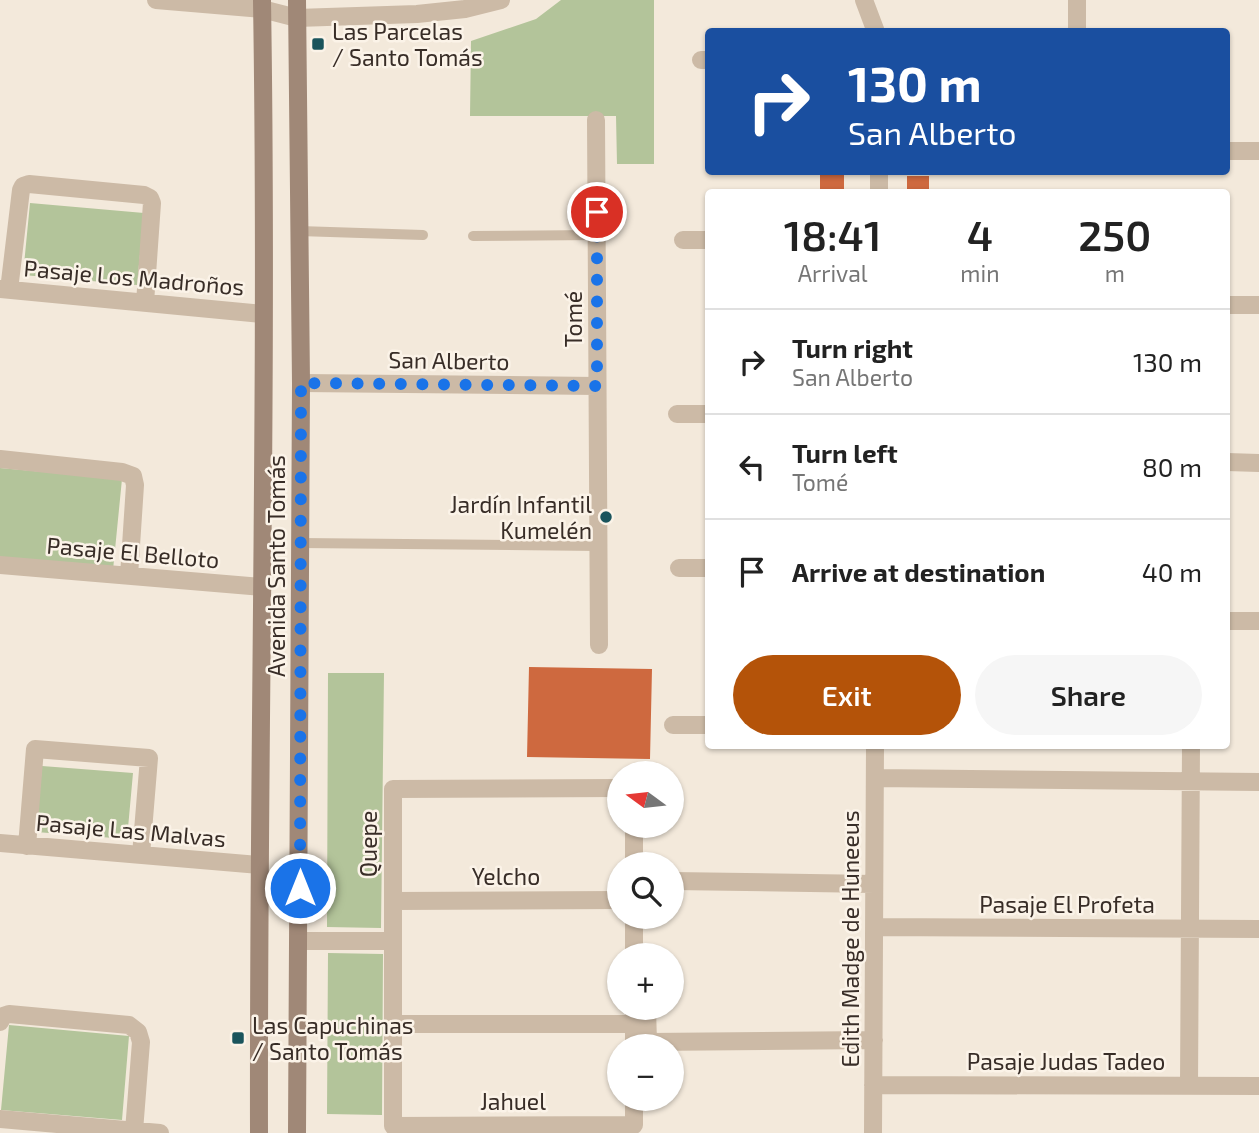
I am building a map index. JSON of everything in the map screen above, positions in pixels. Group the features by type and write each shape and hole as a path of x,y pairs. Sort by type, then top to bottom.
{"main road":[{"name":"Avenida Santo Tomás","path":"259,1133 258,865 263,587 262,4"},
{"name":"Avenida Santo Tomás","path":"297,9 301,383 297,1133"}],"street":[{"path":"156,0 262,4 365,17 441,12 501,0"},
{"path":"864,0 874,28"},
{"path":"1077,0 1077,28"},
{"name":"Tomé","path":"596,120 599,645"},
{"path":"1230,151 1259,151"},
{"path":"4,290 23,186 80,189 144,195 150,198 152,203 145,303"},
{"path":"683,240 705,240"},
{"name":"Pasaje Los Madroños","path":"4,290 263,314"},
{"path":"1230,305 1259,305"},
{"name":"San Alberto","path":"301,383 597,386"},
{"path":"677,414 705,414"},
{"path":"0,459 122,472 133,476 135,485 129,576"},
{"path":"1230,462 1259,463"},
{"name":"Pasaje El Belloto","path":"0,565 263,587"},
{"path":"679,568 705,568"},
{"path":"1230,621 1259,621"},
{"path":"673,725 705,725"},
{"path":"27,846 35,749 149,758 141,855"},
{"name":"Edith Madge de Huneeus","path":"873,1133 876,749"},
{"path":"1189,1086 1191,749"},
{"path":"875,778 1259,782"},
{"name":"Quepe","path":"393,1126 393,789 607,788"},
{"name":"Pasaje Las Malvas","path":"0,844 258,865"},
{"path":"684,881 874,884"},
{"name":"Yelcho","path":"393,901 607,900"},
{"name":"Pasaje El Profeta","path":"874,927 1259,929"},
{"path":"299,941 393,941"},
{"path":"0,1021 3,1016 9,1014 129,1026 138,1032 141,1042 134,1131"},
{"path":"393,1024 607,1017"},
{"path":"647,1020 648,1042 874,1040"},
{"name":"Pasaje Judas Tadeo","path":"873,1085 1259,1086"},
{"name":"Jahuel","path":"393,1126 634,1125 634,1111"},
{"path":"0,1119 160,1133"}],"lane":[{"path":"299,231 423,235"},
{"path":"473,236 597,235"},
{"path":"300,543 598,546"}],"green space":[{"path":"561,0 654,0 654,164 617,164 616,116 470,116 471,41 536,19"},
{"path":"30,203 144,213 137,285 23,275"},
{"path":"0,468 122,479 113,570 0,559"},
{"path":"328,673 384,673 381,928 327,927"},
{"path":"42,766 133,773 127,839 36,832"},
{"path":"328,953 383,954 382,1115 327,1114"},
{"path":"9,1025 129,1036 122,1120 1,1110"}],"building":[{"path":"820,175 844,175 844,189 820,189"},
{"path":"907,176 929,176 929,189 907,189"},
{"path":"529,667 652,669 650,759 527,757"}],"place":[{"name":"Las Parcelas / Santo Tomás","path":"318,44"},
{"name":"Jardín Infantil Kumelén","path":"606,517"},
{"name":"Las Capuchinas / Santo Tomás","path":"238,1038"}],"route":[{"path":"300,888 301,383 597,386 597,212"}]}
